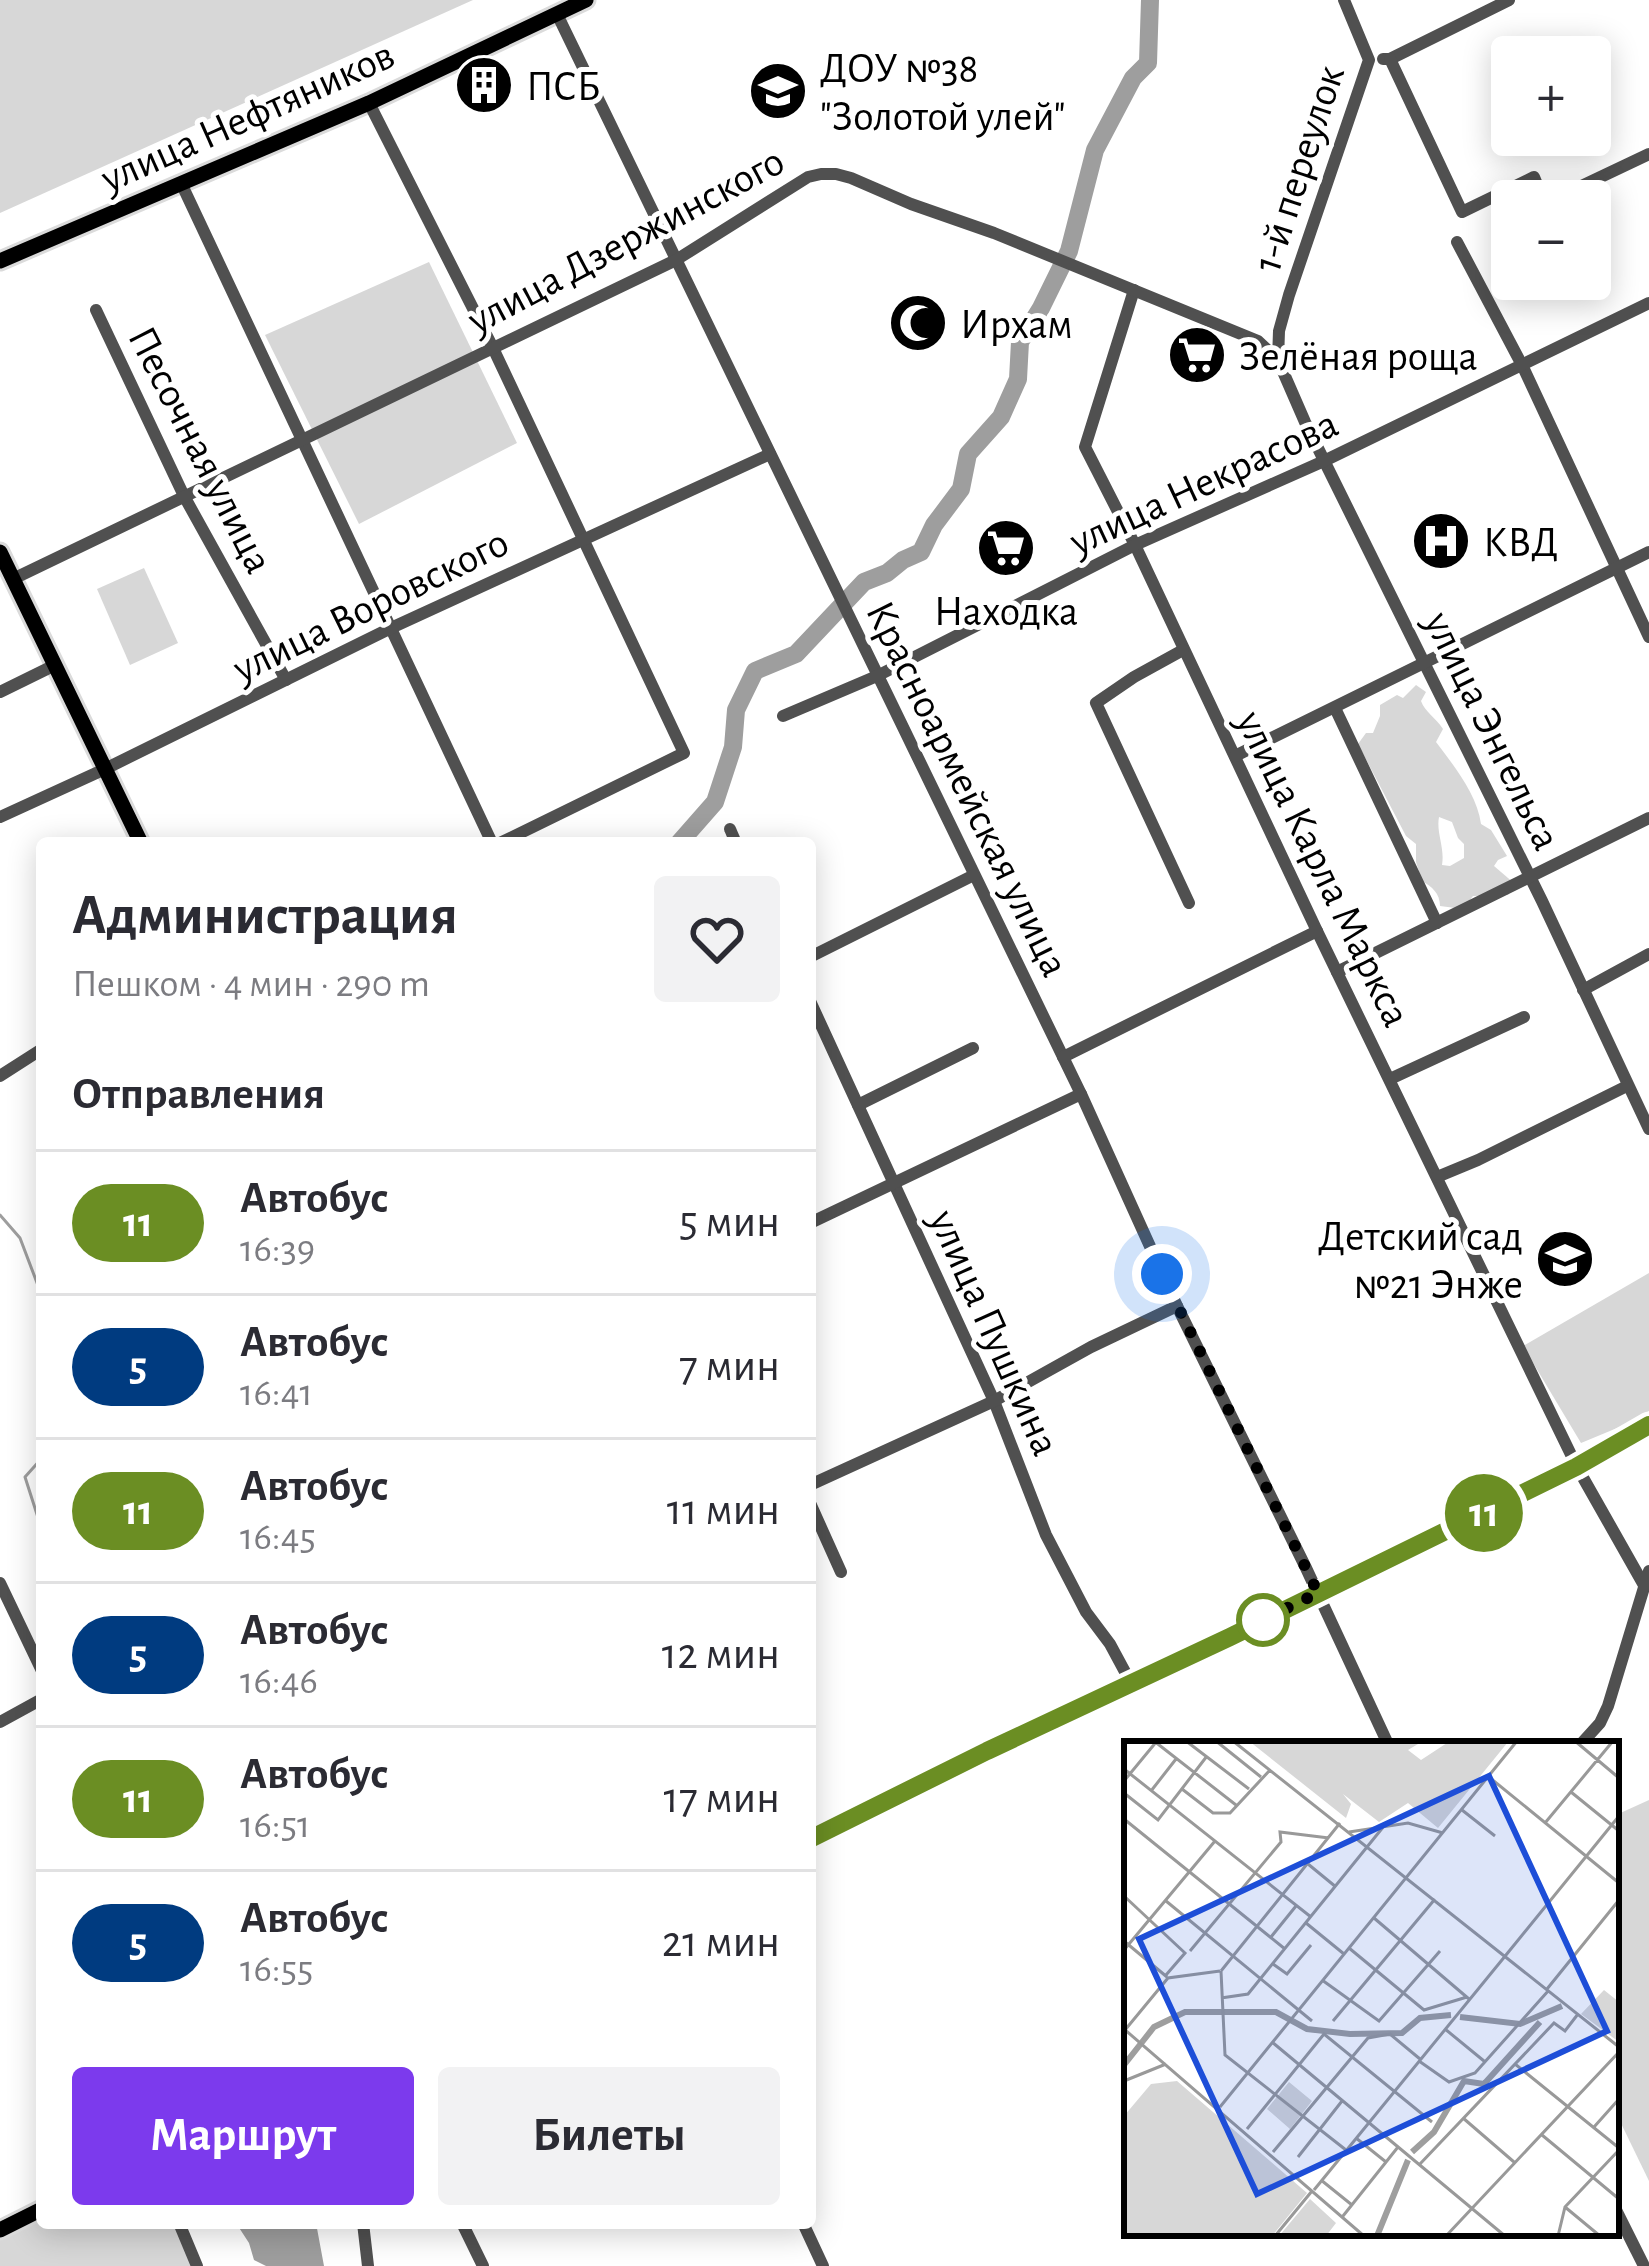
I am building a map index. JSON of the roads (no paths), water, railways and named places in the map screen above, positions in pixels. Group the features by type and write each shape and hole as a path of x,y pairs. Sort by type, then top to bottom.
{"main road":[{"name":"улица Нефтяников","path":"0,261 369,103 586,0"},
{"path":"0,552 138,837"},
{"path":"816,1836 1576,1467 1649,1425"},
{"path":"0,2230 36,2212"}],"street":[{"name":"1-й переулок","path":"1278,360 1279,331 1289,295 1370,60 1344,0"},
{"path":"1370,60 1390,58 1509,0"},
{"name":"Красноармейская улица","path":"556,14 1081,1094 1177,1306 1387,1741"},
{"path":"1390,58 1462,212 1491,198"},
{"path":"369,103 493,348 684,753 509,837"},
{"path":"1593,180 1649,154"},
{"name":"улица Дзержинского","path":"13,579 676,260 808,177 836,174 1135,290 1258,341 1278,360"},
{"path":"182,185 493,837"},
{"path":"1457,242 1523,367 1649,638"},
{"name":"улица Карла Маркса","path":"1135,290 1085,447 1136,544 1576,1467 1645,1587"},
{"name":"улица Некрасова","path":"783,716 878,676 1136,544 1324,461 1649,303"},
{"name":"Песочная улица","path":"96,310 184,496 286,680"},
{"name":"улица Энгельса","path":"1278,360 1649,1130"},
{"name":"улица Воровского","path":"0,817 392,628 770,454"},
{"path":"1235,756 1649,552"},
{"path":"1183,650 1096,703 1189,903"},
{"path":"0,692 55,665"},
{"path":"1335,708 1437,923"},
{"path":"1337,972 1649,818"},
{"path":"816,954 974,875"},
{"path":"1063,1058 1317,932"},
{"path":"1583,989 1649,954"},
{"name":"улица Пушкина","path":"816,1014 994,1401 1046,1535 1086,1612 1131,1683"},
{"path":"1390,1078 1525,1017"},
{"path":"858,1105 973,1048"},
{"path":"0,1076 36,1053"},
{"path":"1437,1177 1627,1086"},
{"path":"816,1220 1081,1094"},
{"path":"816,1482 994,1401 1091,1346 1177,1306"},
{"path":"816,1516 841,1572"},
{"path":"1584,1741 1600,1724 1608,1706 1649,1571"},
{"path":"0,1583 36,1658"},
{"path":"0,1722 36,1703"},
{"path":"1619,2216 1644,2266"},
{"path":"182,2229 197,2266"},
{"path":"364,2229 368,2266"},
{"path":"465,2229 483,2266"},
{"path":"806,2229 823,2266"}],"waterway":[{"path":"684,837 715,802 733,747 736,710 755,671 796,654 864,582 921,552 961,489 968,454 1001,417 1018,379 1020,342 1069,251 1095,150 1133,78 1148,63 1150,0"},
{"path":"0,1215 20,1238 36,1280"},
{"path":"36,1465 25,1477 36,1511"}],"place":[{"name":"ПСБ","path":"484,85"},
{"name":"ДОУ №38 \"Золотой улей\"","path":"778,91"},
{"name":"Ирхам","path":"918,323"},
{"name":"Зелёная роща","path":"1197,355"},
{"name":"КВД","path":"1441,541"},
{"name":"Находка","path":"1006,548"},
{"name":"Детский сад №21 Энже","path":"1565,1259"}]}
